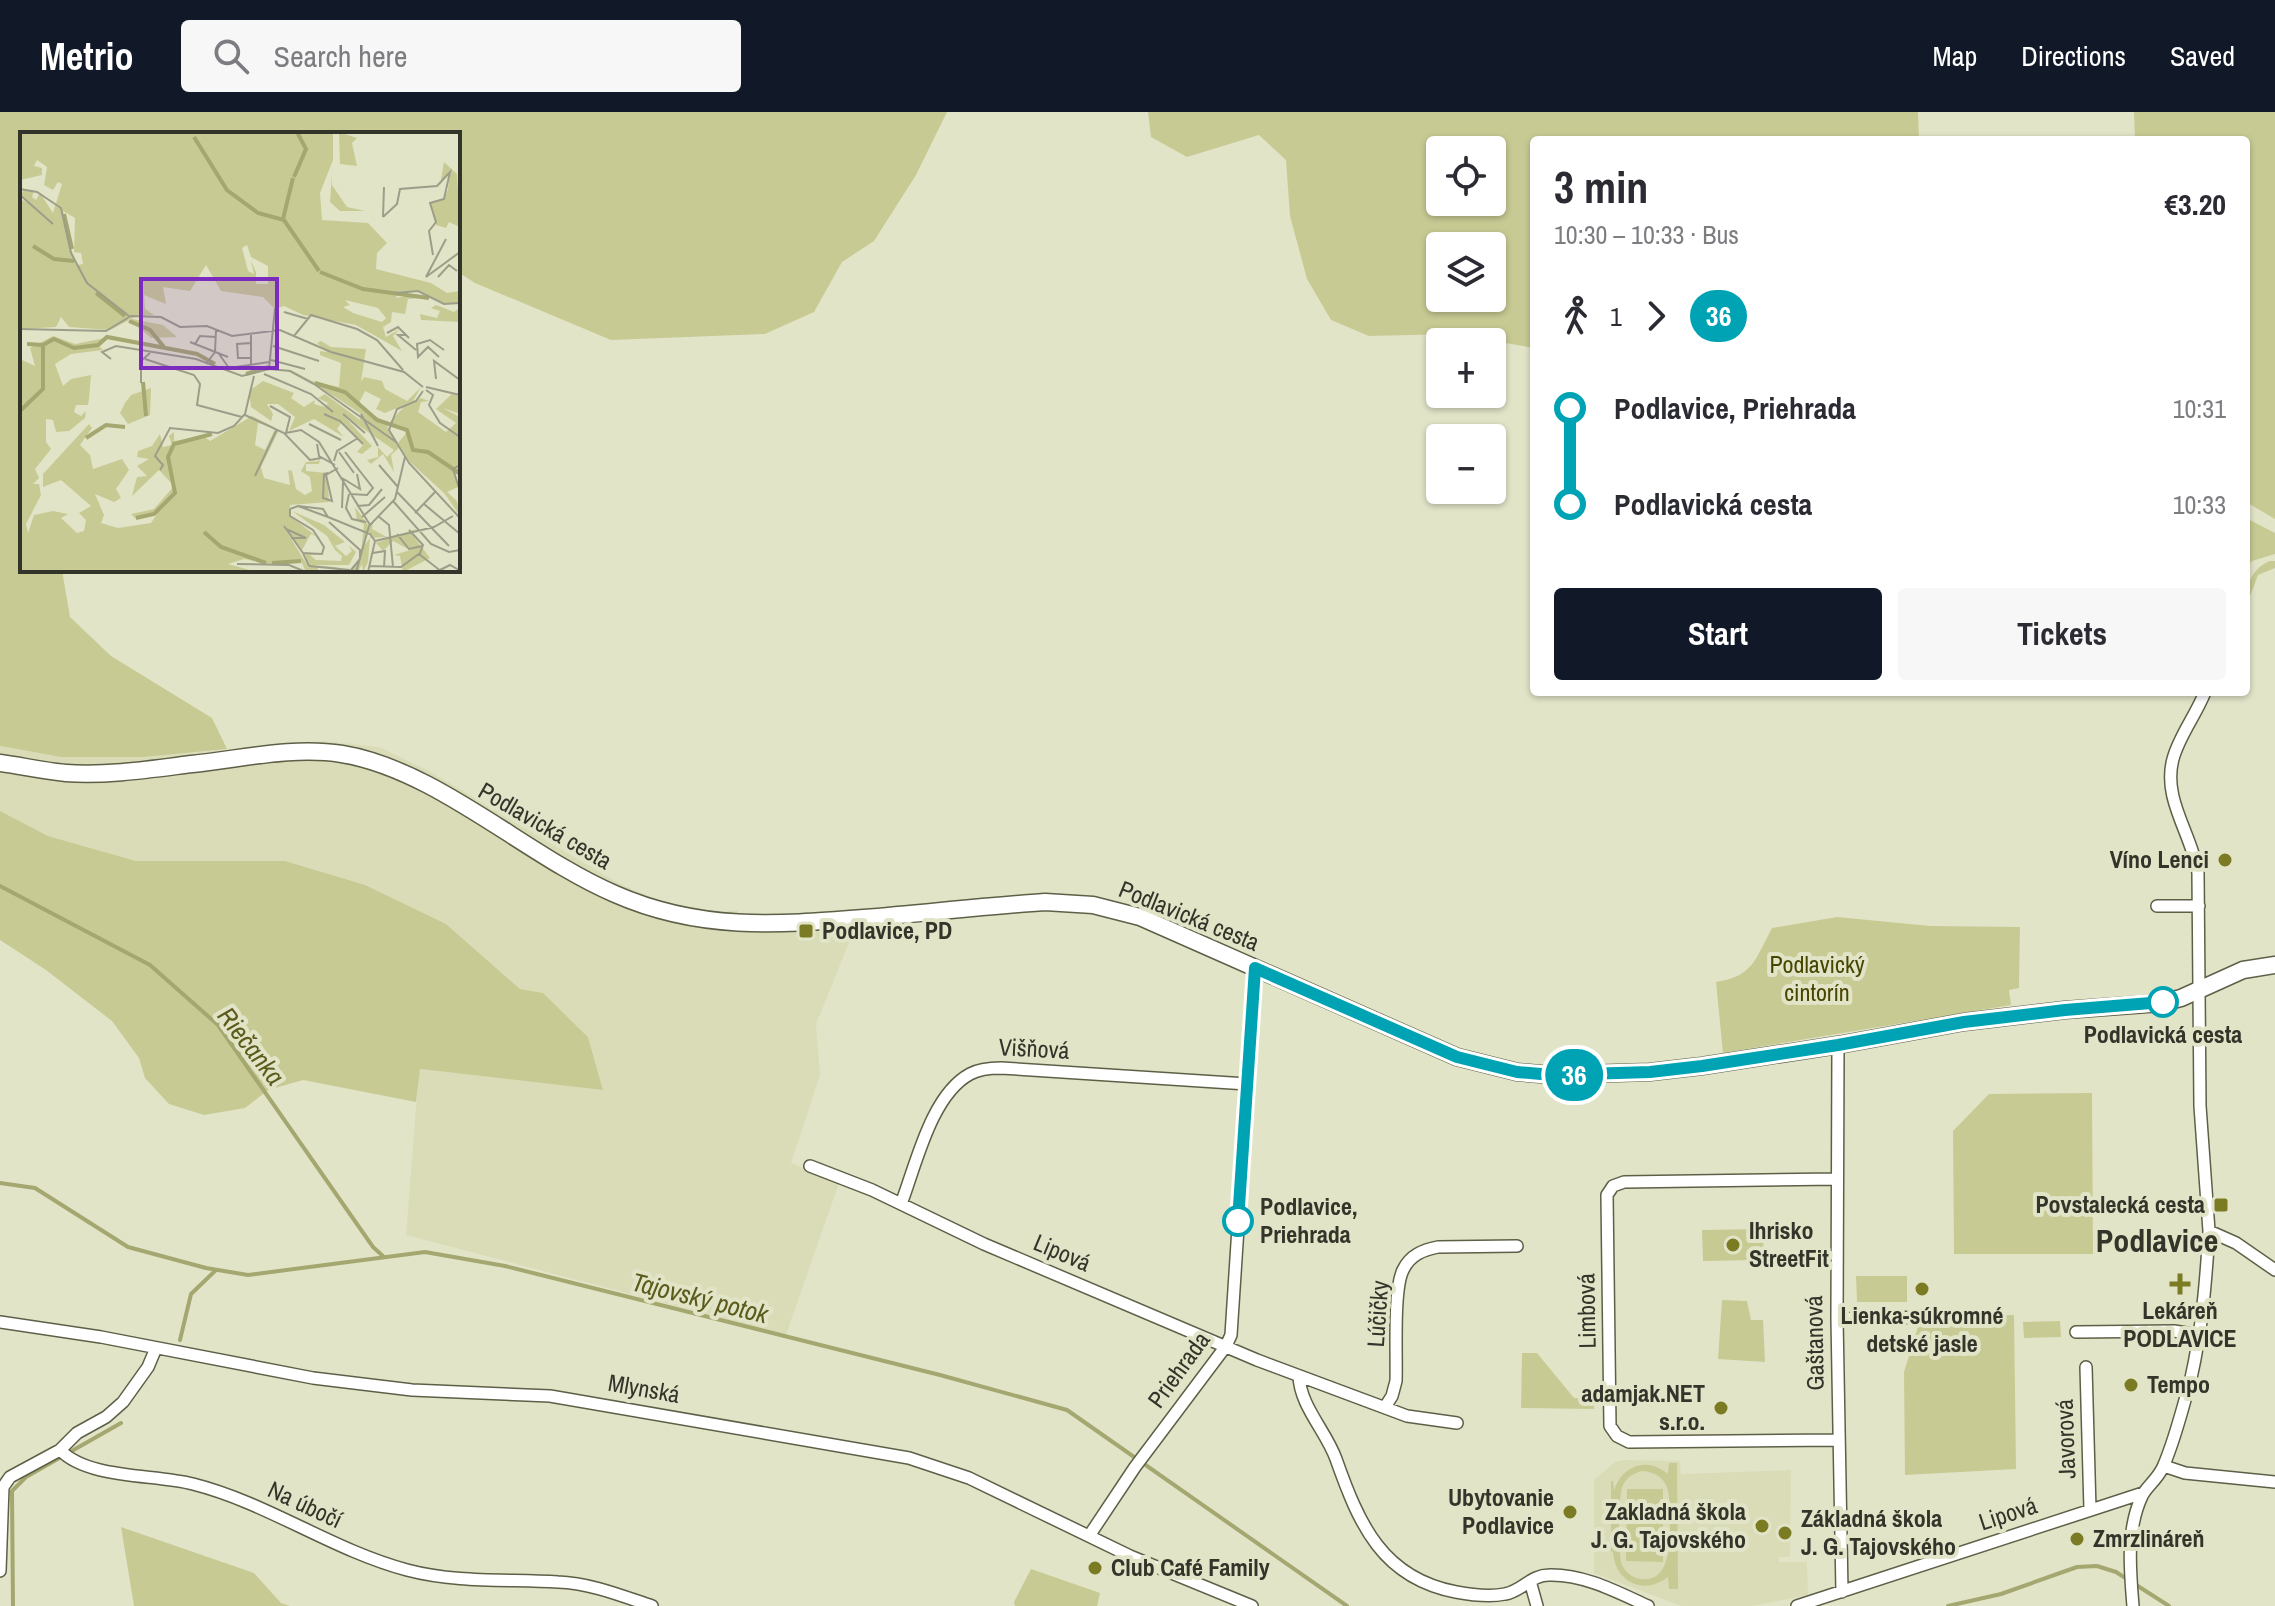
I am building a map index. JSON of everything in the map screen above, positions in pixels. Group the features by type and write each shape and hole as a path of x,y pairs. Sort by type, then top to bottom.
{"main road":[{"name":"Podlavická cesta","path":"0,763 68,773 121,771 299,752 368,759 427,785 574,874 616,895 686,917 749,925 1069,902 1115,909 1140,917 1457,1057 1517,1072 1587,1075 1650,1072 1838,1045 1964,1022 2161,1003 2243,970 2275,965"}],"street":[{"path":"2132,1600 2132,1535 2143,1493 2154,1484 2164,1466 2191,1378 2199,1335 2209,1231 2200,1106 2196,863 2169,780 2174,756 2203,696"},
{"path":"2157,906 2199,906"},
{"name":"Priehrada","path":"1089,1536 1231,1335 1255,968"},
{"name":"Gaštanová","path":"1838,1045 1837,1319 1842,1592"},
{"name":"Višňová","path":"901,1204 936,1113 954,1088 980,1070 1001,1068 1247,1084"},
{"name":"Lipová","path":"810,1166 901,1204 984,1244 1226,1346 1385,1407"},
{"name":"Limbová","path":"1837,1179 1624,1182 1613,1186 1607,1195 1610,1426 1617,1436 1629,1442 1838,1440"},
{"path":"2209,1231 2224,1236 2275,1270"},
{"name":"Lúčičky","path":"1385,1407 1396,1381 1399,1281 1408,1262 1415,1255 1438,1247 1517,1246"},
{"path":"1837,1319 1985,1316"},
{"name":"Mlynská","path":"0,1322 378,1387 564,1398 909,1458 969,1478 1166,1572 1252,1606"},
{"path":"2076,1332 2174,1331 2199,1335"},
{"path":"0,1571 3,1487 21,1469 63,1453 77,1433 106,1417 123,1402 148,1367 156,1348"},
{"name":"Javorová","path":"2086,1367 2090,1510"},
{"path":"1299,1376 1305,1399 1327,1439 1359,1515 1379,1546 1403,1571 1431,1586 1477,1595 1504,1595 1518,1591 1537,1576 1562,1575 1600,1585 1648,1606"},
{"path":"1385,1407 1417,1419 1457,1423"},
{"name":"Na úbočí","path":"63,1453 110,1473 167,1478 207,1488 264,1508 333,1542 403,1569 436,1577 583,1585 652,1606"},
{"path":"2164,1466 2185,1473 2275,1482"},
{"name":"Lipová","path":"1797,1606 2143,1493"},
{"path":"1530,1581 1537,1606"}],"shaded area":[{"path":"322,741 379,747 429,771 620,884 663,902 721,912 738,910 738,930 855,928 816,1024 820,1075 791,1163 839,1183 786,1335 406,1235 419,1069 603,1089 588,1037 543,993 520,989 446,924 285,861 136,861 48,836 0,811 0,746 61,757 144,757"},
{"path":"1680,1461 1681,1474 1791,1470 1790,1557 1779,1557 1779,1562 1807,1562 1808,1595 1753,1606 1681,1606 1594,1573 1594,1480 1615,1462"}],"green space":[{"path":"0,112 947,112 916,175 874,241 842,262 814,312 765,334 611,340 475,283 460,273 460,132 20,132 20,572 62,572 70,617 111,656 212,718 227,749 144,757 61,757 0,746"},
{"path":"1148,112 1918,112 1919,136 1530,136 1530,347 1506,343 1506,328 1426,328 1426,335 1369,336 1331,320 1307,279 1290,216 1286,160 1259,135 1187,157 1151,137"},
{"path":"2134,112 2275,112 2275,519 2250,504 2250,136 2135,136"},
{"path":"2250,520 2275,533 2275,554 2250,564"},
{"path":"2275,561 2275,568 2258,575 2250,596 2250,580 2263,564"},
{"path":"0,811 48,836 136,861 285,861 365,885 446,924 520,989 543,993 588,1037 603,1090 420,1069 416,1102 303,1080 268,1090 245,1108 204,1115 169,1104 145,1078 139,1058 112,1021 46,970 0,940"},
{"name":"Podlavický cintorín","path":"1837,917 1930,926 2020,927 2019,988 2009,990 2011,1005 1723,1053 1716,982 1746,970 1757,957 1772,928"},
{"path":"2092,1093 2093,1254 1954,1254 1953,1131 1989,1094"},
{"name":"Ihrisko StreetFit","path":"1763,1229 1764,1260 1703,1261 1702,1230"},
{"path":"1856,1276 1907,1276 1907,1302 1857,1302"},
{"path":"1722,1300 1747,1301 1751,1320 1763,1320 1765,1362 1718,1359"},
{"path":"2014,1315 2016,1469 1905,1475 1904,1372 1921,1317"},
{"path":"2060,1321 2061,1337 2024,1338 2023,1322"},
{"path":"1522,1353 1537,1353 1574,1398 1594,1399 1594,1409 1521,1408"},
{"path":"1669,1463 1677,1463 1678,1589 1669,1589 1668,1577 1650,1585 1632,1583 1619,1571 1611,1551 1611,1481 1614,1490 1623,1474 1644,1465 1668,1474","holes":["1636,1473 1657,1475 1667,1486 1670,1534 1666,1561 1661,1571 1653,1578 1641,1579 1630,1575 1622,1565 1619,1512 1625,1482"]},
{"path":"1627,1489 1663,1489 1663,1562 1626,1561"},
{"path":"121,1527 254,1573 281,1603 290,1606 134,1606"},
{"path":"1031,1569 1100,1593 1097,1606 1015,1606 1014,1602"}],"waterway":[{"name":"Riečanka","path":"0,886 150,965 218,1025 373,1247 384,1257"},
{"name":"Tajovský potok","path":"0,1183 35,1188 128,1247 206,1268 248,1275 425,1252 505,1266 1067,1410 1347,1606"},
{"path":"180,1340 191,1294 216,1270"},
{"path":"13,1606 12,1491 26,1477 121,1423"},
{"name":"Tajovský potok","path":"1948,1606 2001,1594 2077,1567 2097,1566 2116,1572 2169,1606"}],"bus line":[{"name":"36","path":"1238,1221 1255,968 1457,1057 1517,1072 1552,1075 1650,1072 1702,1066 1964,1022 2163,1002"}],"place":[{"name":"Víno Lenci","path":"2225,860"},
{"name":"Podlavice, PD","path":"806,931"},
{"name":"Podlavická cesta","path":"2163,1002"},
{"name":"Povstalecká cesta","path":"2221,1205"},
{"name":"Podlavice, Priehrada","path":"1238,1221"},
{"name":"Ihrisko StreetFit","path":"1733,1245"},
{"name":"Lekáreň PODLAVICE","path":"2180,1284"},
{"name":"Lienka-súkromné detské jasle","path":"1922,1289"},
{"name":"Tempo","path":"2131,1385"},
{"name":"adamjak.NET s.r.o.","path":"1721,1408"},
{"name":"Ubytovanie Podlavice","path":"1570,1512"},
{"name":"Zakladná škola J. G. Tajovského","path":"1762,1526"},
{"name":"Základná škola J. G. Tajovského","path":"1785,1533"},
{"name":"Zmrzlináreň","path":"2077,1539"},
{"name":"Club Café Family","path":"1095,1568"}],"district":[{"name":"Podlavice","path":"2157,1241"}]}
